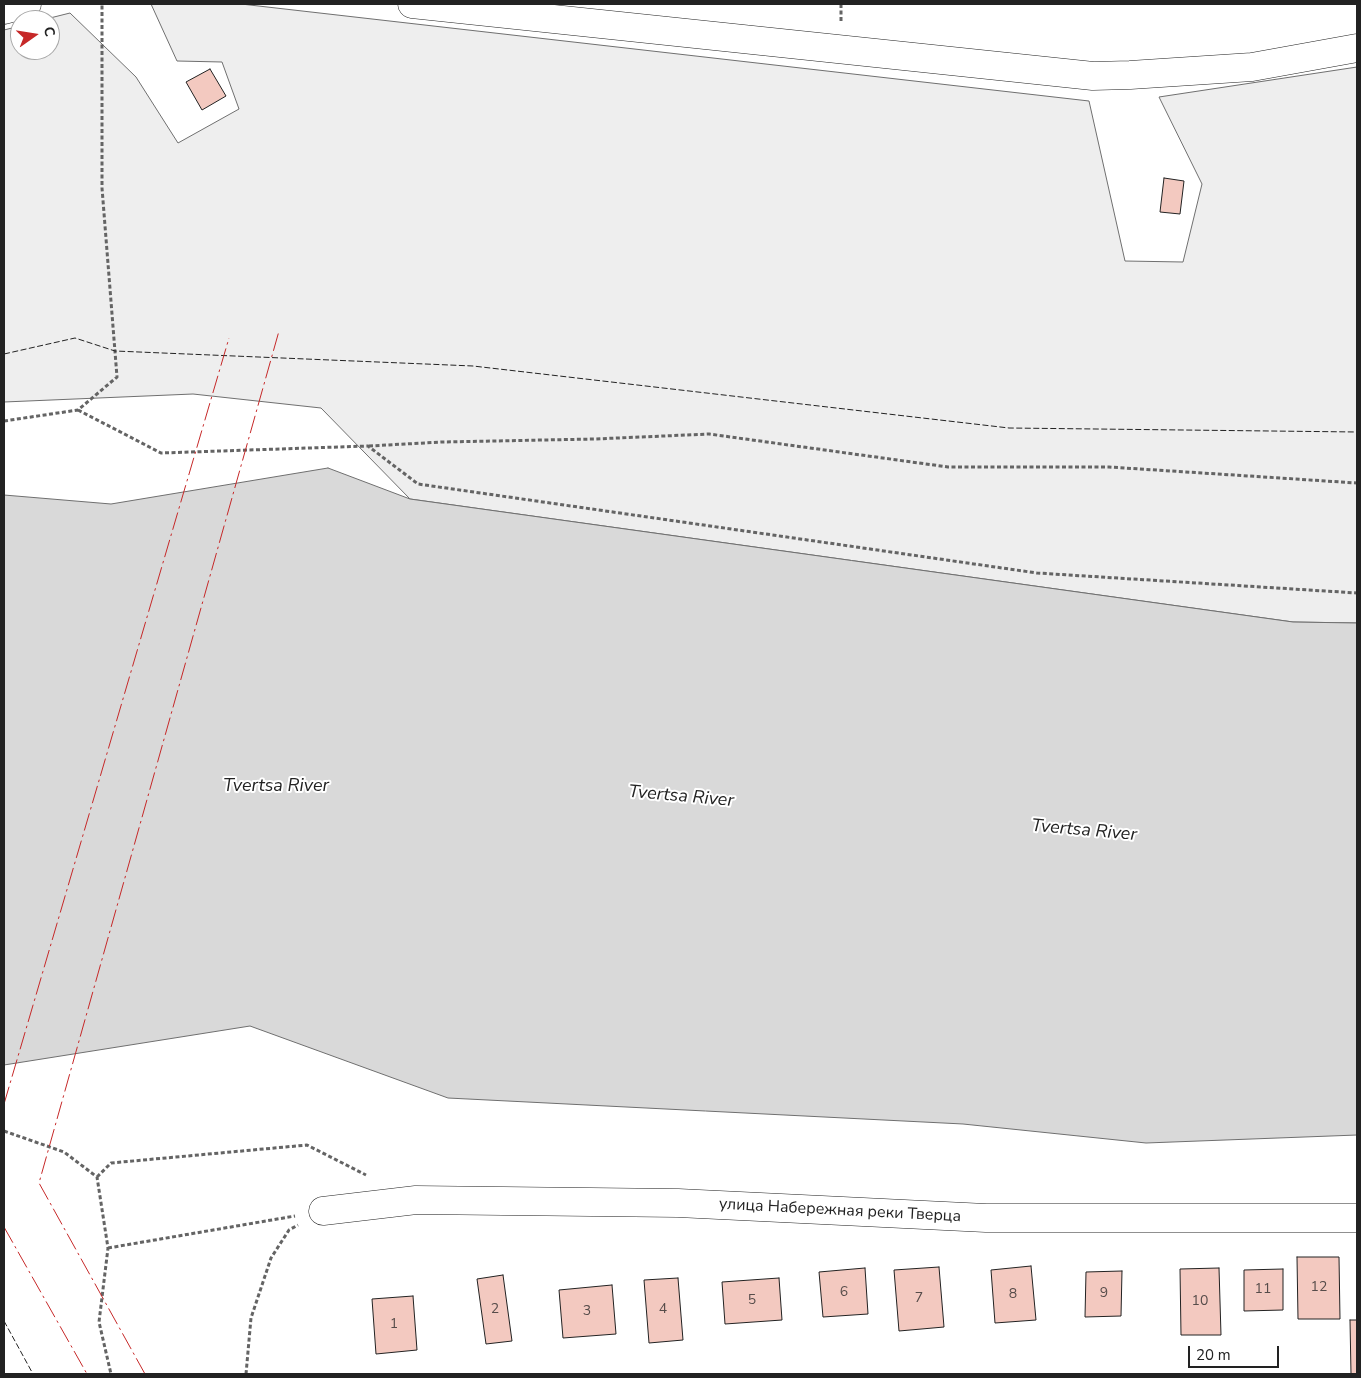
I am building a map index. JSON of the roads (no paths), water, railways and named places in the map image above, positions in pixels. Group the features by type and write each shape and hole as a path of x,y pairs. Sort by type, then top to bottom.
{"street":[{"path":"4,10 27,4"},
{"path":"412,4 1093,76 1252,67 1357,48"},
{"name":"улица Набережная реки Тверца","path":"323,1211 416,1200 678,1203 986,1218 1357,1218"}],"water":[{"name":"Tvertsa River","path":"328,468 410,499 1293,622 1357,623 1357,1135 1146,1143 963,1124 448,1098 250,1026 4,1065 4,495 111,504"}]}
